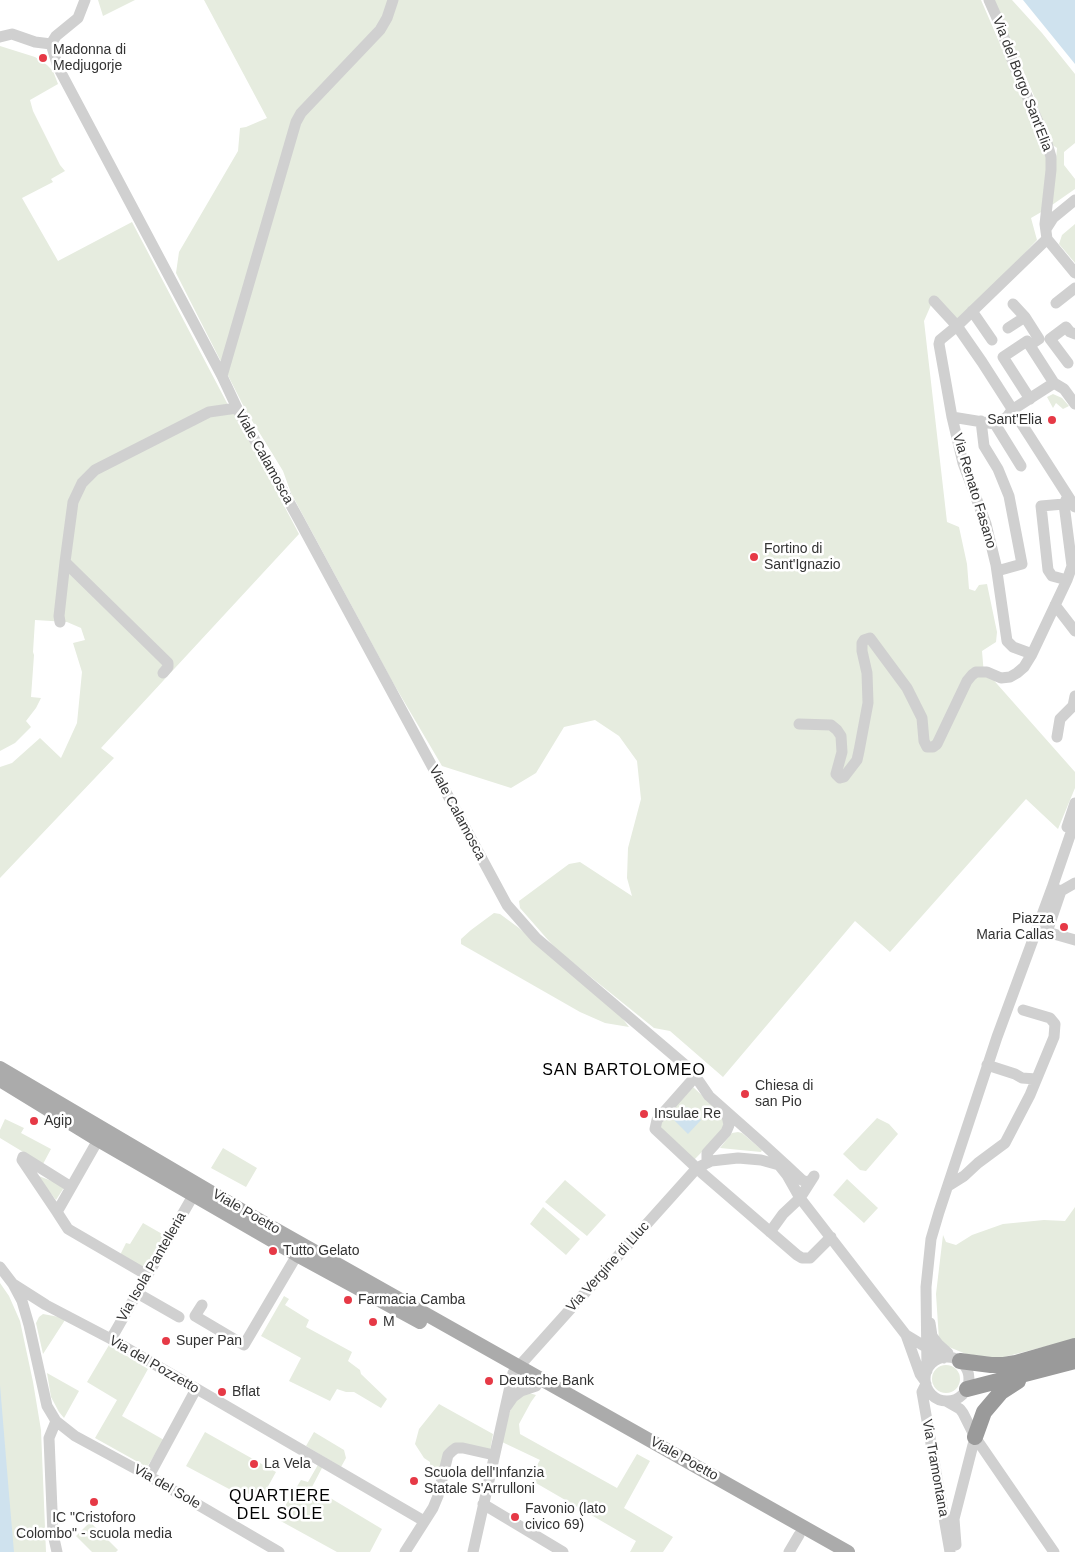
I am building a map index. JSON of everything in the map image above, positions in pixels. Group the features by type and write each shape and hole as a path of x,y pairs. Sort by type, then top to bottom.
{"highway":[{"path":"953,1359 991,1365 1004,1365 1075,1346"},
{"path":"966,1390 1075,1361"},
{"path":"972,1431 984,1412 1001,1392 1036,1372"}],"main road":[{"name":"Viale Poetto","path":"0,1068 516,1370 536,1386 829,1552"},
{"name":"Viale Poetto","path":"0,1080 98,1140 296,1254 516,1370 848,1552"}],"street":[{"path":"0,37 12,34 35,42 51,44 56,36 78,18 85,0"},
{"path":"222,376 296,122 310,104 380,30 387,18 393,0"},
{"name":"Via del Borgo Sant'Elia","path":"988,0 1047,143 1051,170 1047,234"},
{"name":"Viale Calamosca","path":"51,44 58,67 222,376 237,408 507,905 536,938 690,1070 709,1096 786,1170"},
{"path":"1075,200 1053,218 1047,234 1075,273"},
{"name":"Via Renato Fasano","path":"1032,654 1013,647 1007,641 997,570 986,524 966,473 952,417 939,344 940,340 957,326 1047,234"},
{"path":"1056,303 1075,288"},
{"path":"799,724 831,725 838,730 841,736 841,758 836,772 838,777 846,776 857,760 868,703 867,673 862,651 864,640 870,638 907,688 922,718 924,742 927,747 930,748 937,744 967,680 972,675 976,672 987,672 1001,678 1010,677 1018,673 1024,666 1032,654 1073,564 1069,502 982,362 957,326 934,301"},
{"path":"1013,304 1025,317 1039,340 1030,345"},
{"path":"972,311 992,340"},
{"path":"1008,328 1025,317"},
{"path":"1068,363 1050,338 1066,327 1075,334"},
{"path":"1030,399 1003,357 1027,341 1054,383 1064,389 1075,404"},
{"path":"952,417 995,424 1007,417 1012,410 1054,383"},
{"path":"60,622 59,616 73,502 77,492 88,477 95,470 209,412 237,408"},
{"path":"980,421 984,446 998,469 1009,496 1022,564 997,570"},
{"path":"995,424 1021,466"},
{"path":"1067,580 1052,576 1048,570 1041,506 1069,502"},
{"path":"65,562 168,663 168,667 163,672"},
{"path":"1055,605 1075,631"},
{"path":"1057,737 1060,719 1073,706 1075,696"},
{"path":"1054,1552 972,1431 960,1408 937,1399 932,1395 926,1378 926,1287 932,1239 948,1186 996,1038 1042,930 1075,803"},
{"path":"996,1038 998,1024 1053,888 1075,821"},
{"path":"1053,888 1075,883"},
{"path":"1042,930 1075,940"},
{"path":"948,1186 964,1176 1005,1143 1030,1095 1054,1037 1055,1024 1050,1018 1023,1010"},
{"path":"988,1066 1022,1078 1036,1079"},
{"path":"695,1078 657,1120 655,1126 659,1133 702,1166 770,1232 798,1255 806,1258 814,1255 831,1237"},
{"name":"Via Vergine di Lluc","path":"516,1370 702,1166 707,1153 726,1132 729,1125 726,1111"},
{"path":"57,1212 98,1140"},
{"path":"71,1187 23,1157 22,1160 68,1229 147,1275"},
{"path":"702,1166 720,1158 761,1160 778,1165 806,1182 812,1178 808,1188 783,1214 770,1232"},
{"path":"957,1160 969,1164 978,1163"},
{"path":"786,1170 800,1198 906,1335 920,1374 926,1378"},
{"name":"Via Isola Pantelleria","path":"111,1339 194,1194"},
{"path":"202,1305 195,1316 244,1345 296,1254"},
{"path":"0,1267 13,1284 22,1301 47,1406 56,1421 49,1438 53,1534 57,1552"},
{"name":"Via del Pozzetto","path":"13,1284 46,1305 111,1339 424,1521"},
{"path":"926,1287 932,1336 953,1359 967,1369 969,1379 966,1390 967,1413 972,1431"},
{"path":"137,1293 179,1317"},
{"path":"29,1325 35,1312 46,1305"},
{"path":"906,1335 926,1325"},
{"path":"906,1335 953,1359"},
{"path":"926,1378 933,1363 953,1359"},
{"path":"473,1552 503,1416 516,1370"},
{"name":"Via Tramontana","path":"926,1378 922,1392 950,1552"},
{"path":"503,1416 513,1397 521,1391 536,1386"},
{"path":"149,1476 196,1389"},
{"path":"946,1401 958,1398 966,1390"},
{"name":"Via del Sole","path":"56,1421 75,1436 149,1476 279,1552"},
{"name":"Via Tramontana","path":"957,1552 954,1530 968,1464 972,1431"},
{"path":"405,1552 436,1502 448,1455 456,1448 463,1448 494,1455"},
{"path":"968,1464 978,1457 990,1458"},
{"path":"483,1504 563,1552"},
{"path":"942,1504 950,1507 958,1505"},
{"path":"789,1552 799,1535"}],"shaded area":[{"path":"98,0 135,0 103,16"},
{"path":"204,0 981,0 1043,143 1048,162 1043,211 1031,218 1037,240 956,321 931,305 924,321 947,522 959,527 967,564 969,589 975,591 979,585 987,584 997,632 996,642 982,651 984,675 990,676 1075,772 1075,788 1058,829 1026,799 890,952 855,921 723,1077 670,1031 654,1028 556,949 520,908 519,901 569,864 580,862 632,896 627,878 628,848 641,799 637,761 619,736 595,720 564,727 536,773 511,788 442,766 392,681 291,493 283,471 246,411 176,273 179,252 238,151 240,128 267,118"},
{"path":"993,0 1012,0 1075,74 1075,143 1064,152 1064,165 1075,179 1075,189 1052,205 1057,148 1051,144 1034,96"},
{"path":"0,46 35,57 53,71 58,84 30,100 33,111 60,165 65,171 51,179 53,182 22,198 58,261 132,222 227,403 235,413 299,534 101,748 114,758 0,878 0,767 12,763 40,738 61,758 77,723 82,672 73,643 85,640 81,628 67,622 35,620 31,697 41,698 26,721 31,727 15,743 0,751"},
{"path":"1075,224 1075,263 1059,244 1062,235"},
{"path":"1053,394 1062,398 1069,406 1063,409 1056,403 1053,408 1047,397"},
{"path":"494,913 500,914 519,928 619,1014 629,1027 605,1023 580,1012 461,944 461,939"},
{"path":"693,1087 723,1115 725,1128 694,1160 661,1128 662,1120"},
{"path":"877,1118 889,1124 898,1134 866,1171 860,1170 843,1154"},
{"path":"5,1119 24,1128 21,1133 51,1149 43,1164 0,1138 0,1130"},
{"path":"732,1133 742,1133 762,1150 761,1152 720,1148"},
{"path":"223,1148 257,1168 246,1187 211,1168"},
{"path":"36,1175 65,1186 56,1200"},
{"path":"847,1179 878,1208 864,1223 833,1195"},
{"path":"565,1180 606,1215 587,1236 545,1202"},
{"path":"543,1207 580,1239 566,1255 530,1224"},
{"path":"1075,1207 1075,1339 1004,1357 966,1354 949,1347 939,1340 936,1294 943,1235 946,1242 956,1245 972,1235 1003,1224 1044,1220 1065,1221"},
{"path":"143,1223 164,1235 146,1269 120,1255 126,1243 130,1244"},
{"path":"0,1283 9,1296 20,1321 33,1382 41,1430 46,1552 0,1552"},
{"path":"284,1296 289,1299 285,1305 309,1320 306,1327 352,1352 348,1361 360,1370 361,1374 387,1399 381,1408 354,1392 337,1389 330,1401 289,1381 301,1358 261,1336"},
{"path":"43,1314 65,1320 43,1354 36,1323"},
{"path":"109,1345 148,1369 122,1416 164,1440 147,1467 95,1438 117,1400 87,1382"},
{"path":"946,1365 956,1369 960,1379 956,1389 946,1393 936,1389 932,1379 936,1369"},
{"path":"47,1373 79,1391 64,1418 51,1397"},
{"path":"529,1393 536,1395 519,1424 520,1434 617,1488 637,1454 650,1461 624,1508 673,1537 663,1552 630,1552 636,1541 529,1479 540,1460 502,1442 514,1399"},
{"path":"439,1404 493,1434 490,1451 458,1446 439,1469 430,1468 430,1462 424,1458 415,1444 419,1429"},
{"path":"205,1432 276,1472 261,1499 247,1493 244,1497 186,1466"},
{"path":"314,1432 344,1450 346,1458 341,1467 306,1446"},
{"path":"319,1463 323,1466 312,1487 382,1529 370,1552 337,1552 277,1519 301,1480 308,1482"},
{"path":"90,1522 118,1550 116,1552 92,1552 76,1536"}],"water":[{"path":"1023,0 1075,0 1075,64"},
{"path":"687,1107 701,1120 688,1134 674,1120"},
{"path":"0,1385 9,1494 14,1552 0,1552"}],"place":[{"name":"Madonna di Medjugorje","path":"43,58"},
{"name":"Sant'Elia","path":"1052,420"},
{"name":"Fortino di Sant'Ignazio","path":"754,557"},
{"name":"Piazza Maria Callas","path":"1064,927"},
{"name":"Chiesa di san Pio","path":"745,1094"},
{"name":"Insulae Re","path":"644,1114"},
{"name":"Agip","path":"34,1121"},
{"name":"Tutto Gelato","path":"273,1251"},
{"name":"Farmacia Camba","path":"348,1300"},
{"name":"M","path":"373,1322"},
{"name":"Super Pan","path":"166,1341"},
{"name":"Deutsche Bank","path":"489,1381"},
{"name":"Bflat","path":"222,1392"},
{"name":"La Vela","path":"254,1464"},
{"name":"Scuola dell'Infanzia Statale S'Arrulloni","path":"414,1481"},
{"name":"IC \"Cristoforo Colombo\" - scuola media","path":"94,1502"},
{"name":"Favonio (lato civico 69)","path":"515,1517"}],"district":[{"name":"SAN BARTOLOMEO","path":"624,1071"},
{"name":"QUARTIERE DEL SOLE","path":"280,1506"}]}
